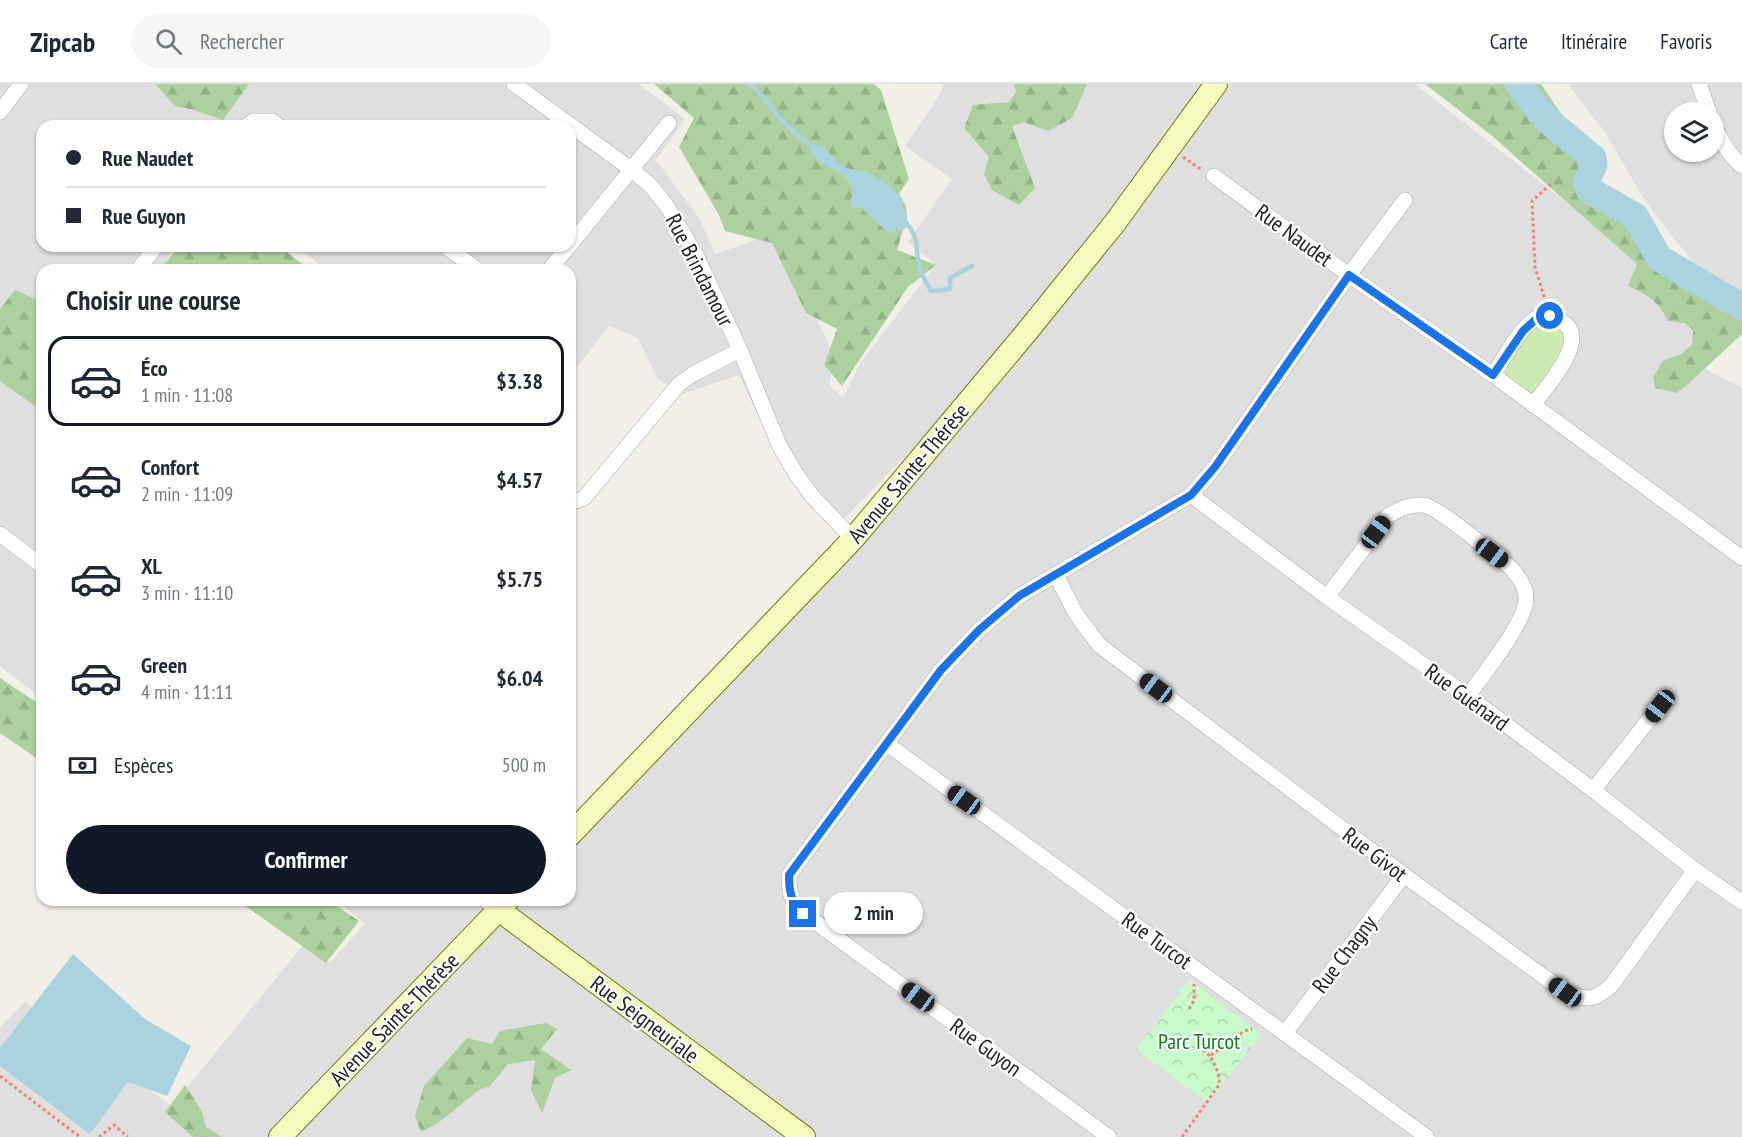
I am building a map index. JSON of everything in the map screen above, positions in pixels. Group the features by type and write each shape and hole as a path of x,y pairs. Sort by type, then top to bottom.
{"street":[{"path":"0,112 21,84"},
{"name":"Rue Brindamour","path":"514,84 563,120"},
{"name":"Avenue Sainte-Thérèse","path":"576,829 853,539 1114,224 1216,84"},
{"path":"1699,84 1706,102"},
{"path":"576,238 669,123"},
{"name":"Rue Brindamour","path":"576,129 651,186 681,226 740,351 779,445 812,496 853,539"},
{"path":"1724,144 1742,166"},
{"name":"Rue Naudet","path":"1214,176 1349,275 1493,375 1742,558"},
{"name":"Rue Guyon","path":"1109,1137 803,914 792,902 789,875 941,670 979,630 1019,596 1191,495 1215,467 1349,275 1405,200"},
{"path":"453,252 470,264"},
{"path":"554,264 564,252"},
{"path":"1493,375 1523,331 1536,319 1550,316 1563,321 1572,333 1571,347 1565,362 1533,405"},
{"name":"Rue Brindamour","path":"576,501 584,498 680,384 693,374 740,351"},
{"name":"Rue Guénard","path":"1191,495 1327,597 1468,696 1695,870 1742,902"},
{"path":"1327,597 1388,516 1402,507 1425,505 1438,512 1510,567 1519,577 1526,600 1522,616 1468,696"},
{"path":"0,534 36,561"},
{"name":"Rue Givot","path":"1056,575 1076,614 1099,645 1404,875 1565,992 1584,999 1598,997 1611,986 1695,870"},
{"path":"1593,790 1660,706"},
{"name":"Rue Turcot","path":"887,744 1427,1137"},
{"name":"Rue Chagny","path":"1279,1029 1404,875"},
{"name":"Avenue Sainte-Thérèse","path":"280,1137 494,906"},
{"name":"Rue Seigneuriale","path":"501,906 804,1137"}],"path":[{"path":"1170,147 1191,165 1214,176"},
{"path":"1550,316 1535,267 1532,201 1553,182"},
{"path":"1189,1009 1194,1001 1195,967"},
{"path":"1210,1056 1244,1031 1279,1029"},
{"path":"1182,1137 1219,1085 1220,1077 1217,1068 1210,1056 1203,1050"},
{"path":"0,1076 80,1137"},
{"path":"99,1137 114,1125 128,1137"}],"shaded area":[{"path":"0,84 639,84 685,119 656,160 700,219 715,254 776,233 835,357 829,385 843,398 860,363 936,265 908,242 952,179 905,146 940,95 944,84 1415,84 1735,334 1703,368 1742,388 1742,1137 0,1137 0,1027 25,1002 172,1106 303,945 330,963 365,924 343,906 576,906 576,828 1017,342 837,526 810,507 793,484 776,455 739,375 683,394 657,378 638,338 609,326 576,368 576,264 320,264 303,252 576,252 576,120 36,120 36,252 172,252 164,264 36,264 36,693 0,666"},
{"path":"1568,84 1742,84 1742,296 1696,266 1645,201 1605,132"}],"green space":[{"path":"155,84 249,84 223,120 175,106"},
{"path":"654,84 874,84 881,90 909,179 899,194 906,206 908,225 903,230 897,250 936,265 908,287 842,386 824,365 837,329 806,313 772,243 725,231 719,215 679,147 694,118"},
{"path":"1014,84 1087,84 1072,118 1048,131 1024,122 1012,126 1035,188 1019,205 992,190 984,174 989,157 964,128 973,105 1009,102 1016,92"},
{"path":"1425,84 1541,84 1594,154 1602,193 1642,210 1674,256 1742,306 1742,334 1676,393 1655,388 1653,377 1663,361 1681,354 1692,345 1693,330 1685,323 1668,321 1652,299 1628,286 1637,264 1491,135"},
{"path":"174,252 287,252 302,264 164,264"},
{"path":"15,290 36,299 36,407 0,381 0,309"},
{"path":"1550,316 1572,333 1533,405 1493,375 1523,331"},
{"path":"0,678 36,702 36,758 0,733"},
{"path":"245,906 337,906 359,921 326,963"},
{"name":"Parc Turcot","path":"1189,980 1261,1034 1208,1103 1136,1049"},
{"path":"546,1023 557,1029 541,1049 571,1070 555,1078 542,1113 531,1090 535,1060 508,1064 490,1086 479,1090 438,1123 421,1132 415,1116 424,1086 467,1038 492,1044 500,1031"},
{"path":"185,1085 201,1110 206,1127 222,1137 193,1137 165,1112"}],"water":[{"path":"808,144 824,146 844,167 867,172 891,187 904,206 908,225 903,230 890,234 860,207 851,208 850,200 853,195 848,180 820,162 813,155"},
{"path":"73,954 145,1019 191,1046 167,1096 128,1082 90,1134 0,1066 0,1048"}],"waterway":[{"path":"748,84 757,90 781,120 808,144"},
{"path":"1518,84 1547,120 1593,158 1594,164 1586,183 1589,190 1635,216 1659,258 1742,307"},
{"path":"908,225 915,237 920,269 931,291 950,289 950,278 972,266"}],"route":[{"path":"803,914 792,902 789,875 941,670 979,630 1019,596 1191,495 1215,467 1349,275 1493,375 1523,331 1536,319 1550,316"}]}
